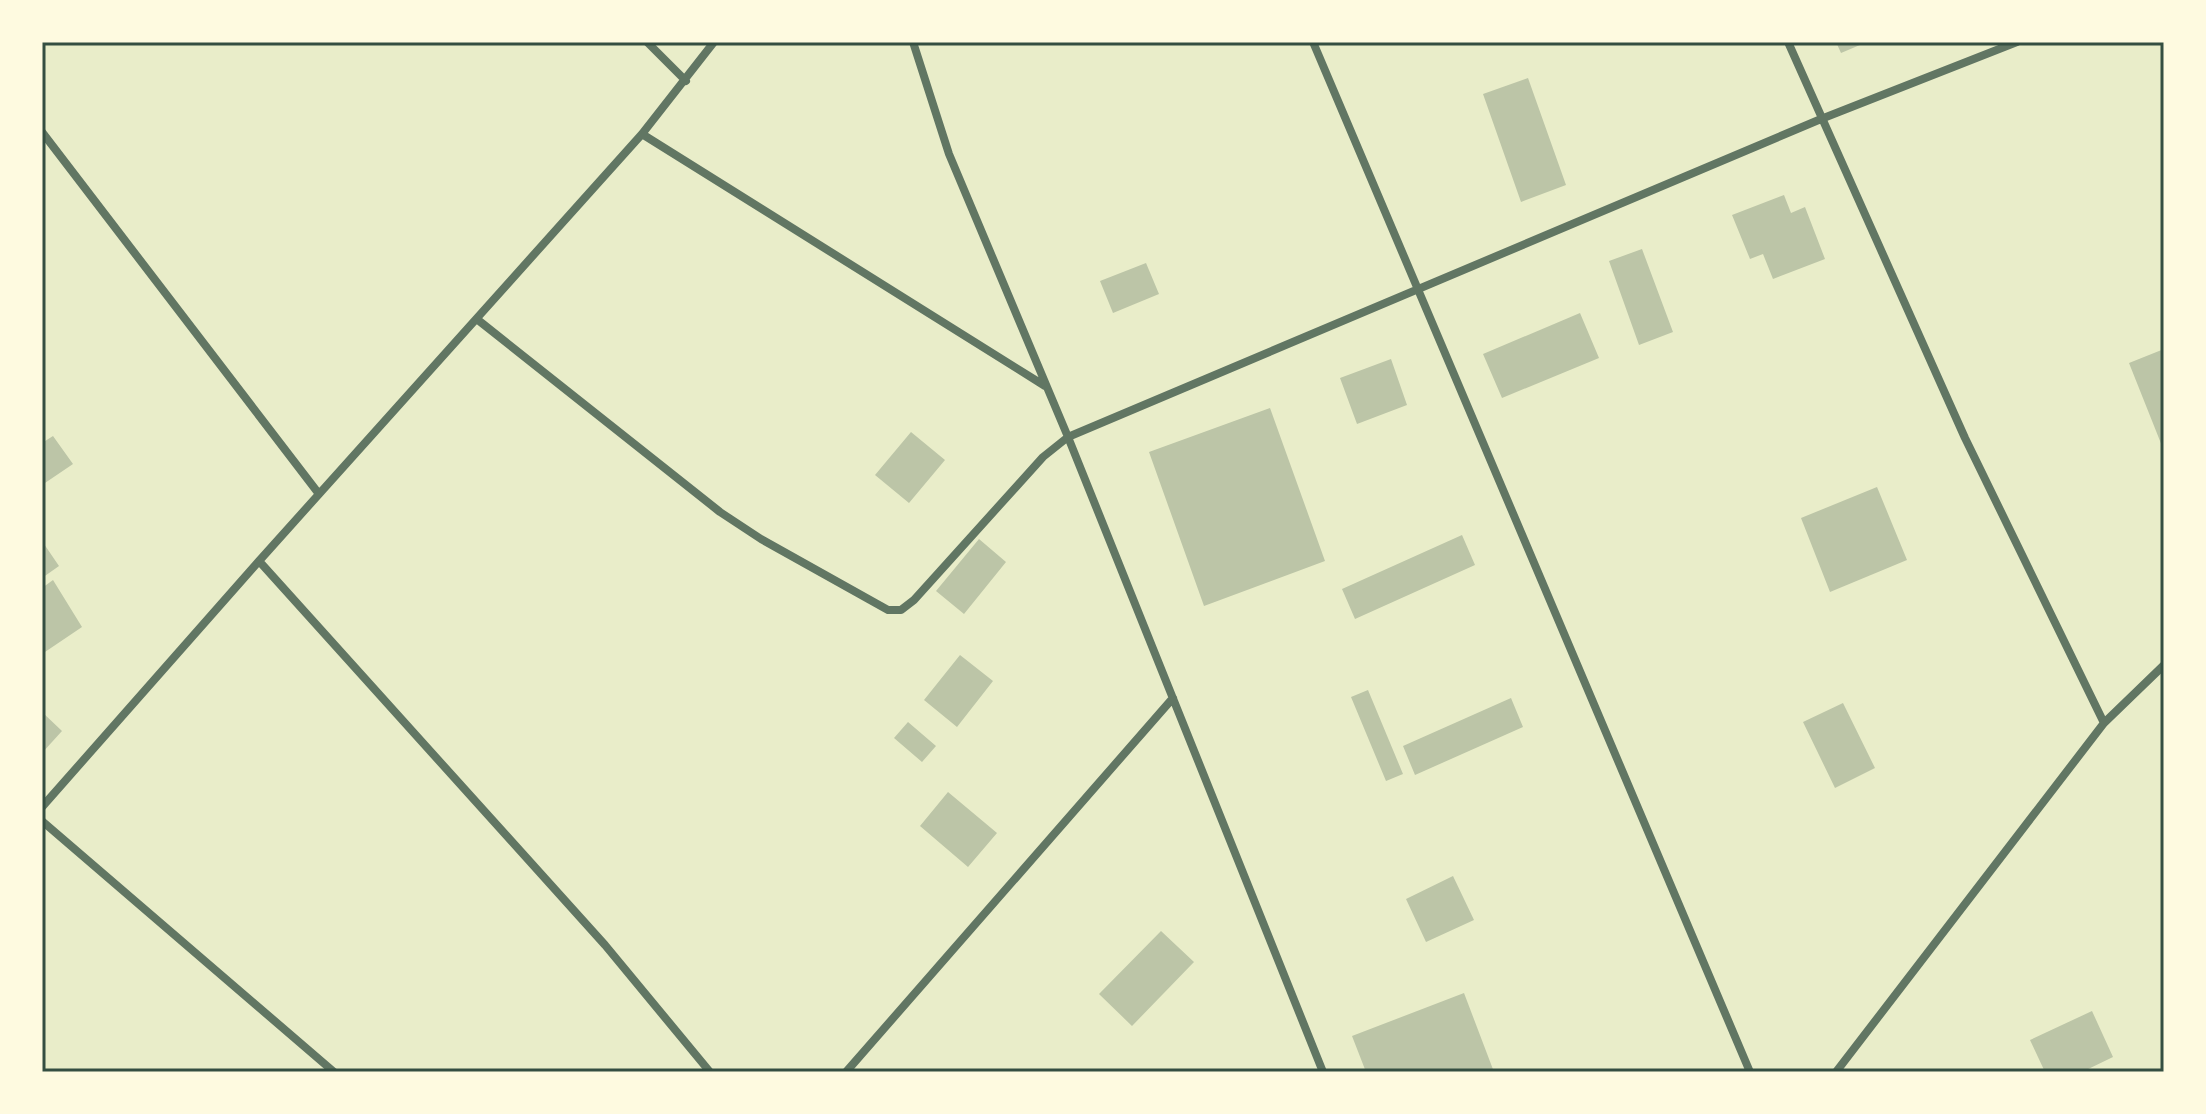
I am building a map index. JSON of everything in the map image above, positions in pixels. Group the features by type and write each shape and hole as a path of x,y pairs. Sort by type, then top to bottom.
{"street":[{"path":"647,42 686,81"},
{"path":"42,807 642,134 714,42"},
{"path":"913,42 949,154 1068,437 1323,1072"},
{"path":"1313,42 1750,1072"},
{"path":"1788,42 1965,438 2104,723"},
{"path":"478,320 720,512 761,539 888,610 901,610 914,600 1043,457 1068,437 1821,119 2017,42"},
{"path":"42,132 319,494"},
{"path":"642,134 1045,386"},
{"path":"259,561 605,945 710,1072"},
{"path":"1836,1072 2104,723 2164,665"},
{"path":"846,1072 1173,698"},
{"path":"42,821 334,1072"}],"building":[{"path":"1836,42 1867,42 1841,53"},
{"path":"1528,78 1566,185 1521,202 1483,94"},
{"path":"1784,195 1791,213 1805,207 1825,259 1773,279 1763,254 1750,259 1732,215"},
{"path":"1642,249 1673,332 1639,345 1609,261"},
{"path":"1146,263 1159,294 1113,313 1100,281"},
{"path":"1580,313 1599,358 1502,398 1483,354"},
{"path":"2164,349 2164,451 2129,363"},
{"path":"1391,359 1407,405 1357,424 1340,378"},
{"path":"1270,408 1325,561 1204,606 1149,452"},
{"path":"911,432 945,460 909,503 875,475"},
{"path":"53,436 73,464 42,485 42,443"},
{"path":"1877,487 1907,560 1830,592 1801,518"},
{"path":"1462,535 1475,565 1355,619 1342,589"},
{"path":"979,539 1006,562 964,614 936,591"},
{"path":"42,545 59,566 42,578"},
{"path":"53,580 82,627 42,654 42,588"},
{"path":"960,655 993,681 957,727 924,700"},
{"path":"1368,690 1403,774 1386,781 1351,697"},
{"path":"1511,698 1523,727 1415,775 1403,746"},
{"path":"1843,703 1875,768 1835,788 1803,722"},
{"path":"42,712 62,731 42,753"},
{"path":"908,722 936,746 922,762 894,738"},
{"path":"948,792 997,833 968,867 920,826"},
{"path":"1453,876 1474,920 1426,942 1406,899"},
{"path":"1161,931 1194,962 1132,1026 1099,994"},
{"path":"1464,993 1494,1072 1366,1072 1352,1036"},
{"path":"2092,1011 2113,1057 2082,1072 2045,1072 2030,1040"}]}
